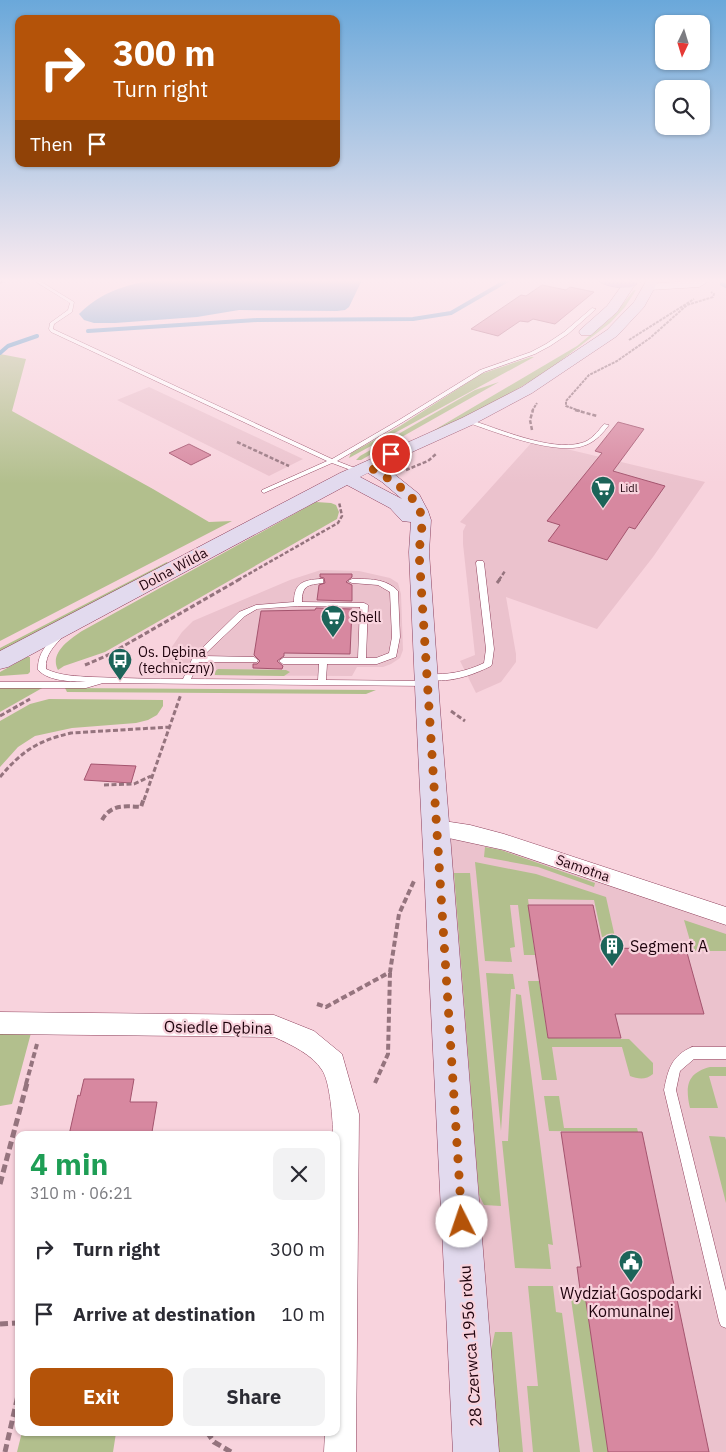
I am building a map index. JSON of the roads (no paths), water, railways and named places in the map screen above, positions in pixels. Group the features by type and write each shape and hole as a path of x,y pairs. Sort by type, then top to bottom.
{"main road":[{"path":"532,368 564,348"},
{"path":"358,471 396,452 468,421 527,390 591,348"},
{"path":"396,452 450,415 492,391"},
{"name":"28 Czerwca 1956 roku","path":"358,471 370,489 399,506 405,512 413,526 419,552"},
{"name":"28 Czerwca 1956 roku","path":"358,471 388,478 414,501 422,520 419,552 476,1452"},
{"name":"Dolna Wilda","path":"0,661 358,471"}],"street":[{"name":"Samotna","path":"437,828 470,833 504,842 726,916"},
{"name":"Osiedle Dębina","path":"0,1023 274,1026 306,1038 333,1063 346,1114 340,1452"}],"lane":[{"path":"87,348 332,461 358,471"},
{"path":"264,491 332,461 482,371 533,354 543,348"},
{"path":"468,421 538,442 567,446 581,445 594,439 606,425"},
{"path":"79,618 48,647 42,657 42,670 49,675 107,681 322,683 427,681 472,673 488,664 490,649 480,563"},
{"path":"298,604 300,588 309,582 320,581"},
{"path":"283,661 377,661 390,656 394,652 396,637 394,592 391,588 379,582 352,581"},
{"path":"186,682 196,659 242,614 256,606 364,604 362,660"},
{"path":"196,659 254,660"},
{"path":"322,683 323,660"},
{"path":"0,685 86,685 107,681"},
{"path":"726,1053 692,1053 675,1068 670,1090 726,1321"}],"waterway":[{"path":"0,353 6,348"}],"place":[{"name":"Lidl","path":"603,509"},
{"name":"Shell","path":"333,638"},
{"name":"Os. Dębina (techniczny)","path":"120,681"},
{"name":"Segment A","path":"612,967"},
{"name":"Wydział Gospodarki Komunalnej","path":"631,1283"}]}
